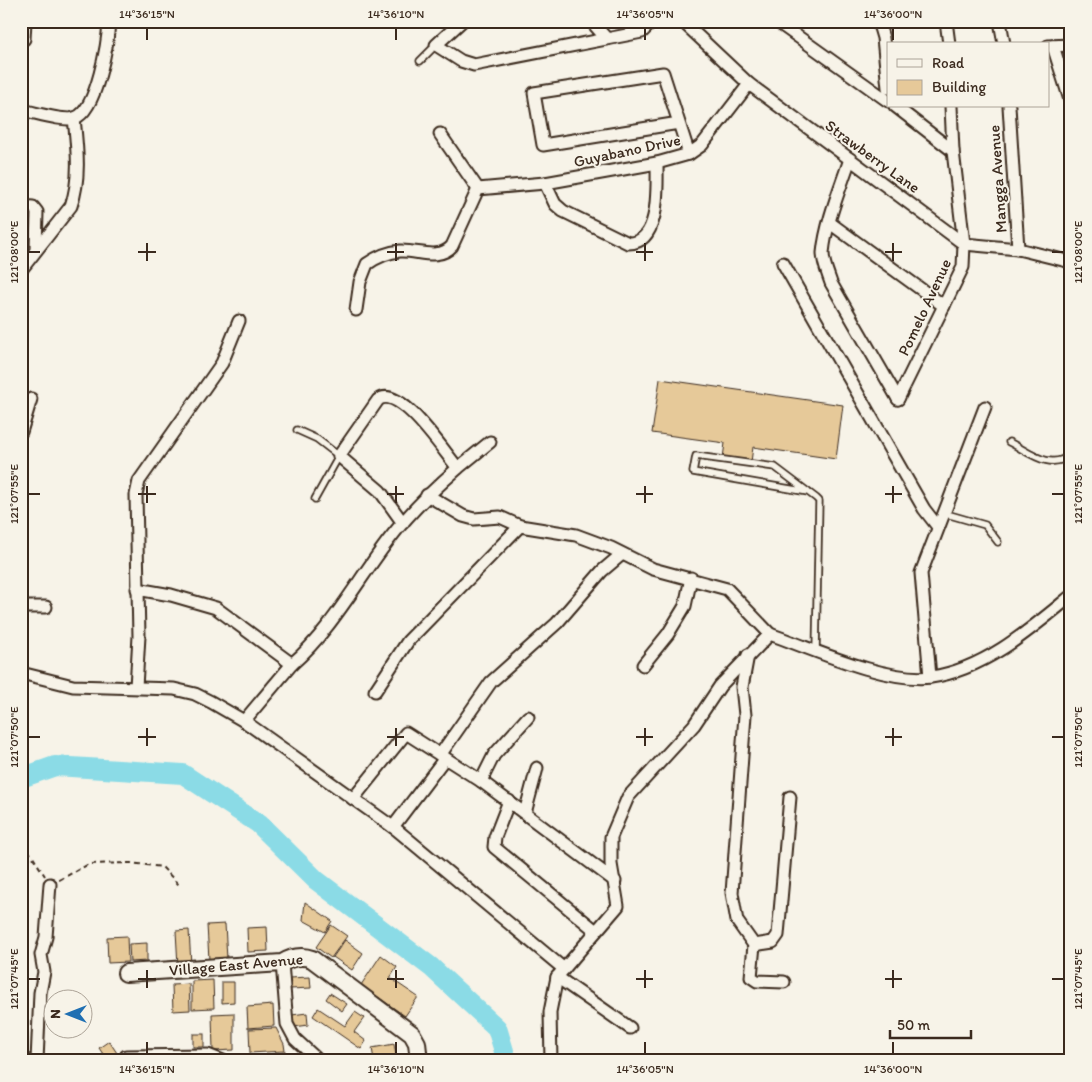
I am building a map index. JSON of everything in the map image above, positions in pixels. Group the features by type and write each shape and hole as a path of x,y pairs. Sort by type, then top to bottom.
{"street":[{"path":"21,39 24,39 25,21"},
{"path":"21,110 64,119 74,118 81,114 90,101 100,77 108,21"},
{"path":"462,21 436,46 460,61 474,65 642,32 653,21"},
{"path":"591,21 606,38"},
{"name":"Strawberry Lane","path":"682,21 749,84 964,244"},
{"path":"776,21 887,101"},
{"path":"878,21 883,38 887,78"},
{"path":"946,21 949,42"},
{"path":"1000,21 1004,42"},
{"path":"1071,45 1051,46 1071,103"},
{"path":"679,123 543,146 534,94 663,72 689,154"},
{"name":"Guyabano Drive","path":"478,189 545,183 657,163 689,154 702,146 749,84"},
{"path":"898,108 953,150"},
{"name":"Pomelo Avenue","path":"830,223 823,254 831,283 898,400 963,267 964,244 953,150 951,108"},
{"name":"Mangga Avenue","path":"1009,108 1018,249"},
{"path":"21,270 71,206 78,159 74,118"},
{"path":"356,310 360,282 367,264 386,254 400,251 439,254 447,251 452,246 478,189 440,134"},
{"path":"850,159 830,223 944,306"},
{"path":"545,183 554,204 563,211 628,243 635,243 643,240 650,232 653,221 657,163"},
{"path":"21,206 32,207 37,212 36,249"},
{"path":"964,244 1018,249 1071,262"},
{"path":"783,263 924,509 938,527"},
{"path":"136,687 139,636 136,495 139,481 222,363 239,321"},
{"path":"403,523 380,491 339,456 378,400 387,396 400,404 430,429 458,468"},
{"path":"21,432 30,399"},
{"path":"930,677 921,573 942,513 985,407"},
{"path":"244,721 292,664 313,645 403,523 427,495 490,442"},
{"path":"427,495 463,516 474,519 500,517 520,526 576,535 653,569 727,589 770,634 882,672 930,677 951,672 982,659 1029,631 1071,596"},
{"path":"375,691 408,641 520,526"},
{"path":"393,827 443,756 491,682 557,623 602,571 622,554"},
{"path":"643,665 668,634 685,606 691,578"},
{"path":"137,589 171,595 216,608 292,664"},
{"path":"21,607 46,607"},
{"path":"551,1061 550,1012 560,973 618,906 611,864 611,837 628,796 694,725 720,686 770,634"},
{"path":"748,655 742,687 745,715 732,893 737,921 754,945 751,977 757,981 784,982"},
{"path":"21,673 73,686 174,689 195,694 244,721 393,827 560,973 630,1028"},
{"path":"481,781 494,755 528,717"},
{"path":"353,799 406,732 481,781 615,881"},
{"path":"525,813 537,768"},
{"path":"754,945 773,942 778,935 790,797"},
{"path":"509,801 495,837 494,847 596,931"},
{"path":"37,1061 40,993 44,972 41,955 46,937 50,884"},
{"name":"Village East Avenue","path":"126,973 282,963 292,958 304,956 312,959 412,1034 417,1043 419,1061"},
{"path":"282,963 286,1024 290,1033 319,1061"},
{"path":"126,1056 208,1055 223,1061"}],"lane":[{"path":"420,61 436,46"},
{"path":"297,430 317,439 339,456 315,498"},
{"path":"1008,442 1047,462 1056,463 1071,454"},
{"path":"808,492 693,472 696,456 775,467 816,498 820,505 816,651"},
{"path":"942,513 985,525 998,542"},
{"path":"21,1055 37,1061"}],"path":[{"path":"21,844 31,854 50,884 89,864 131,863 162,867 181,887"}],"building":[{"path":"660,379 843,405 836,459 753,447 751,462 723,458 725,443 652,433"},
{"path":"305,902 332,921 325,932 303,920"},
{"path":"225,924 227,959 209,960 207,925"},
{"path":"331,925 347,936 331,958 316,947"},
{"path":"267,927 268,951 248,952 247,928"},
{"path":"189,930 191,965 178,966 176,931"},
{"path":"127,936 128,962 108,963 107,937"},
{"path":"345,940 363,953 352,970 333,957"},
{"path":"147,943 147,961 130,962 129,944"},
{"path":"381,955 397,967 390,978 418,997 405,1016 361,985"},
{"path":"310,977 311,988 290,989 289,978"},
{"path":"213,980 214,1008 192,1009 192,981"},
{"path":"222,982 234,982 234,1002 222,1003"},
{"path":"189,984 190,1010 173,1011 172,985"},
{"path":"330,993 347,1004 342,1011 326,999"},
{"path":"273,1005 274,1026 248,1028 247,1007"},
{"path":"318,1008 345,1026 355,1012 364,1018 354,1032 366,1041 361,1049 313,1016"},
{"path":"234,1013 234,1050 213,1051 212,1014"},
{"path":"307,1013 308,1025 293,1027 292,1015"},
{"path":"276,1028 284,1044 285,1051 250,1053 249,1029"},
{"path":"193,1034 204,1034 204,1047 193,1047"},
{"path":"109,1041 117,1053 107,1060 99,1048"},
{"path":"394,1044 396,1056 374,1060 372,1048"},
{"path":"290,1053 297,1061 266,1061 272,1054"}],"waterway":[{"path":"21,778 55,766 183,774 259,824 316,880 431,967 497,1028 504,1051 503,1061"}]}
